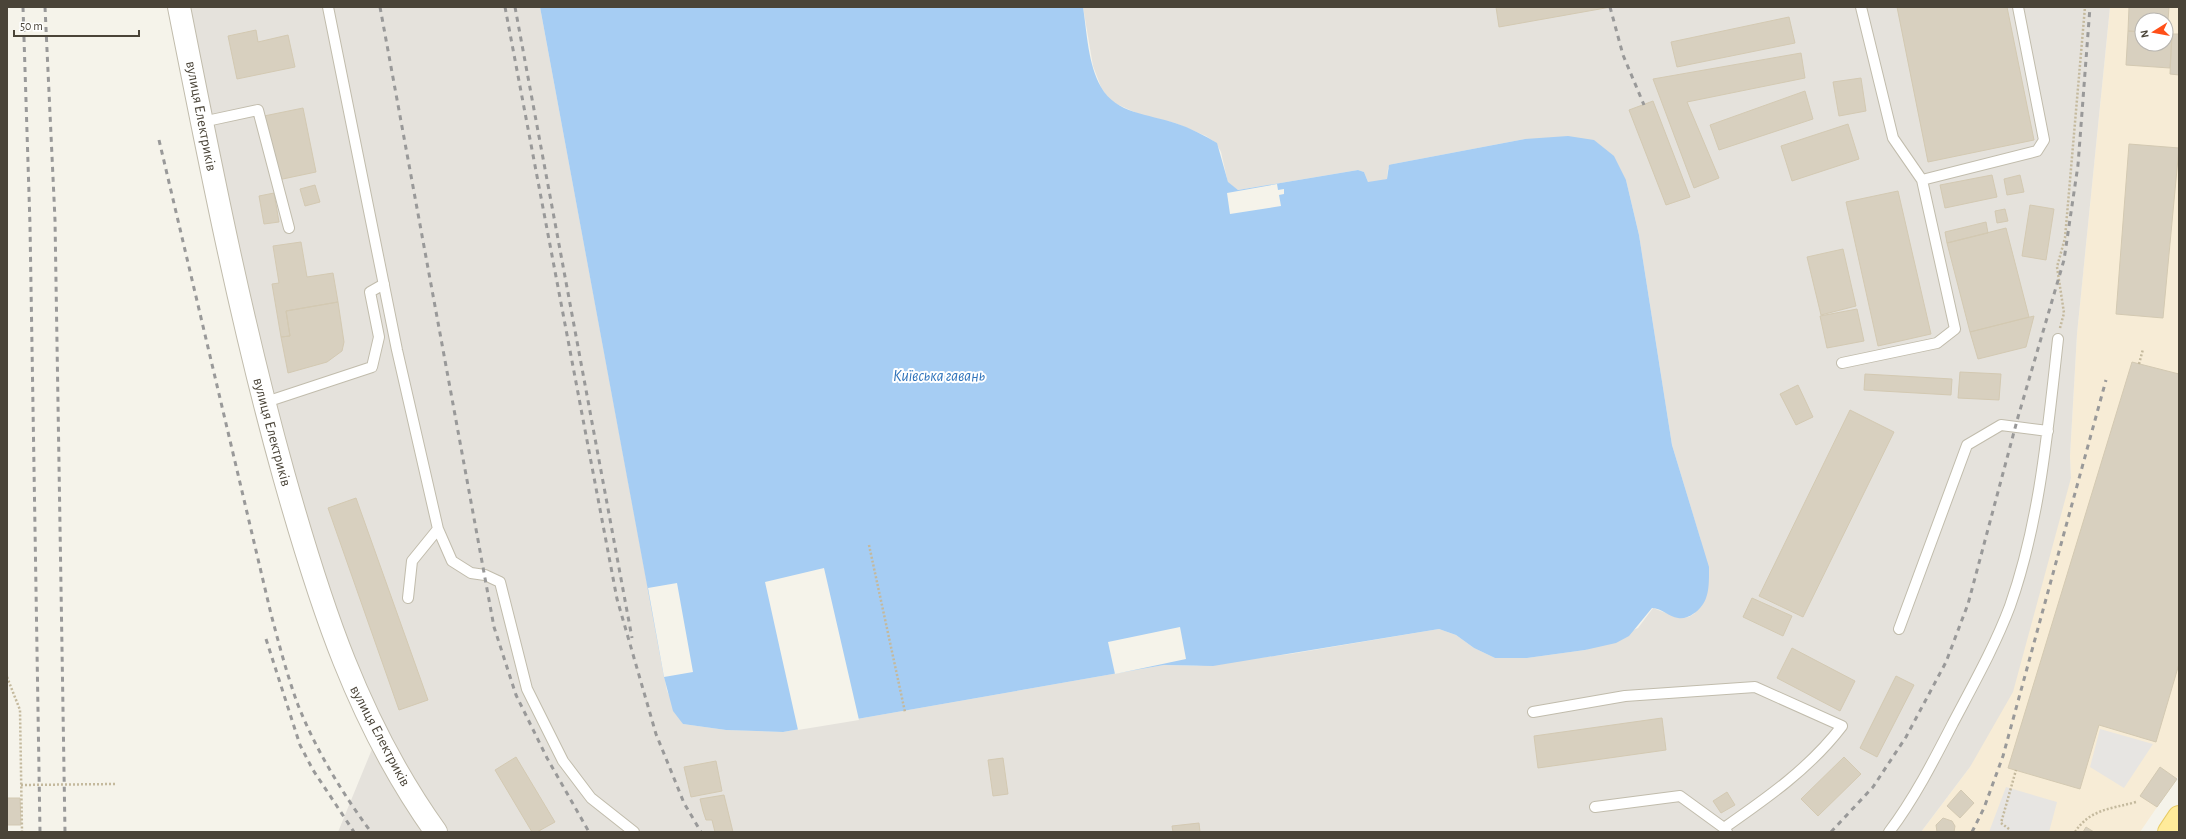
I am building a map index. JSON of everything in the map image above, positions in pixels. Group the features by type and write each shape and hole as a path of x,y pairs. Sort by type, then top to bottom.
{"main road":[{"path":"2169,832 2179,817"}],"street":[{"name":"вулиця Електриків","path":"179,7 202,122 263,403 314,583 346,670 377,737 419,808 436,832"}],"lane":[{"path":"328,7 384,284 438,529 452,561 471,573 485,575 500,582 527,689 563,761 592,798 634,832"},
{"path":"1842,363 1937,343 1955,329 1922,180 1892,138 1861,7"},
{"path":"1922,180 2037,151 2044,140 2018,7"},
{"path":"202,122 258,110 289,228"},
{"path":"263,403 372,367 379,337 370,292 384,284"},
{"path":"1888,832 1935,757 1982,668 2009,607 2026,553 2048,431 2058,339"},
{"path":"1899,629 1967,445 2001,425 2048,431"},
{"path":"408,598 412,561 438,529"},
{"path":"1533,712 1625,696 1755,687 1842,726 1827,746 1793,778 1725,830 1680,796 1595,806"}],"path":[{"path":"2058,339 2064,313 2057,267 2065,238 2085,7"},
{"path":"2139,364 2143,349"},
{"path":"869,545 905,712"},
{"path":"7,677 20,710 22,832"},
{"path":"2009,829 2001,823 2016,770"},
{"path":"21,786 116,784"},
{"path":"2075,832 2081,823 2093,813 2136,802"}],"shaded area":[{"path":"179,7 540,7 667,691 683,724 726,730 783,732 1164,665 1197,666 1290,654 1439,629 1456,635 1474,648 1495,658 1527,658 1585,650 1638,628 1653,608 1679,618 1689,617 1695,613 1701,541 1672,445 1639,235 1626,180 1525,139 1393,164 1388,168 1387,179 1376,182 1368,182 1364,172 1358,170 1238,190 1228,183 1221,152 1216,143 1206,136 1175,123 1141,115 1110,101 1101,87 1093,66 1083,7 2110,7 2077,334 2070,456 2071,478 2013,692 1970,767 1921,832 338,832 377,737 314,583"},
{"path":"2110,7 2179,7 2179,775 2140,832 1921,832 1970,767 2071,478 2070,456 2077,334"},
{"path":"2100,729 2153,744 2124,788 2090,767"},
{"path":"2006,787 2057,802 2049,832 1989,832"}],"water":[{"name":"Київська гавань","path":"540,7 1083,7 1093,68 1101,87 1107,96 1124,108 1181,125 1217,143 1228,182 1238,190 1358,170 1364,172 1368,182 1387,179 1389,165 1525,139 1568,136 1594,140 1614,156 1626,180 1639,235 1672,445 1709,567 1707,594 1703,605 1699,610 1684,618 1675,617 1659,609 1652,608 1629,636 1616,643 1585,650 1527,658 1495,658 1474,648 1456,635 1439,629 1213,666 1164,665 783,732 726,730 683,724 673,711 664,677"}],"pier":[{"path":"1277,184 1278,190 1284,189 1284,194 1279,195 1281,206 1230,214 1227,193"},
{"path":"824,568 859,720 798,730 765,582"},
{"path":"677,583 693,672 664,677 648,588"},
{"path":"1180,627 1186,659 1115,674 1108,642"}],"building":[{"path":"1496,7 1611,7 1499,27"},
{"path":"1897,7 2007,7 2034,140 1928,162"},
{"path":"2129,7 2169,7 2169,12 2134,12 2134,31 2128,31"},
{"path":"1789,17 1795,43 1677,67 1671,42"},
{"path":"256,30 258,42 288,35 295,67 237,79 228,36"},
{"path":"2128,31 2134,31 2134,52 2171,52 2170,68 2126,65"},
{"path":"2174,34 2179,34 2179,75 2170,74 2171,52 2174,52"},
{"path":"1801,53 1805,78 1687,102 1719,178 1694,188 1653,79"},
{"path":"1861,78 1866,111 1839,116 1833,82"},
{"path":"1805,91 1813,119 1719,150 1710,125"},
{"path":"1653,101 1690,197 1666,205 1629,110"},
{"path":"303,108 316,172 278,180 264,116"},
{"path":"1848,124 1859,159 1792,181 1781,146"},
{"path":"2129,144 2179,148 2163,318 2116,314"},
{"path":"1992,175 1997,197 1945,208 1940,185"},
{"path":"2020,175 2024,192 2007,195 2004,179"},
{"path":"315,185 320,202 305,206 300,189"},
{"path":"1898,191 1931,334 1878,346 1846,202"},
{"path":"274,193 279,222 264,224 259,196"},
{"path":"2030,205 2054,209 2046,260 2022,256"},
{"path":"2005,209 2008,221 1997,223 1995,211"},
{"path":"1986,222 1988,233 1947,243 1945,232"},
{"path":"2006,228 2029,317 1970,332 1947,243"},
{"path":"301,242 307,277 333,273 338,302 286,311 290,336 281,337 272,284 279,283 273,246"},
{"path":"1843,249 1856,306 1821,315 1807,257"},
{"path":"338,302 344,342 342,351 327,362 288,373 281,337 290,336 286,311"},
{"path":"1857,309 1864,341 1827,348 1820,316"},
{"path":"2034,316 2026,347 1978,359 1970,332"},
{"path":"2132,362 2179,374 2179,664 2156,742 2099,725 2080,789 2008,768"},
{"path":"1960,372 2001,374 1999,400 1958,398"},
{"path":"1865,374 1952,379 1951,395 1864,390"},
{"path":"1798,385 1813,417 1796,425 1780,394"},
{"path":"1850,410 1894,432 1803,617 1759,596"},
{"path":"356,498 428,700 399,710 328,508"},
{"path":"1752,598 1792,616 1783,636 1743,617"},
{"path":"1792,648 1855,681 1840,711 1777,678"},
{"path":"1896,676 1914,685 1877,757 1860,748"},
{"path":"1662,718 1666,750 1538,768 1534,736"},
{"path":"516,757 555,822 537,832 532,832 495,770"},
{"path":"1844,757 1861,774 1818,816 1801,799"},
{"path":"1003,758 1008,794 993,796 988,760"},
{"path":"716,761 722,791 691,797 684,767"},
{"path":"2160,767 2177,779 2157,807 2140,796"},
{"path":"1961,790 1974,803 1960,818 1947,806"},
{"path":"1727,792 1735,805 1721,813 1713,801"},
{"path":"724,795 733,832 715,832 712,820 706,820 700,799"},
{"path":"7,798 20,798 21,825 7,825"},
{"path":"1943,818 1952,821 1955,826 1954,832 1937,832 1936,825"},
{"path":"1199,823 1200,832 1173,832 1172,826"},
{"path":"2086,827 2094,832 2083,832"}],"railway":[{"path":"23,7 30,225 40,832"},
{"path":"45,7 55,220 65,832"},
{"path":"380,7 494,627 516,695 547,758 589,832"},
{"path":"505,7 617,599 656,734 684,803 701,832"},
{"path":"515,7 632,638"},
{"path":"1610,7 1623,55 1644,105"},
{"path":"1831,832 1873,787 1906,737 1946,662 1968,604 2018,417 2064,260 2078,165 2090,7"},
{"path":"159,140 271,614 287,671 298,705 321,755 340,787 371,832"},
{"path":"1972,832 1984,808 2003,756 2106,380"},
{"path":"266,639 300,745 313,770 354,832"}]}
